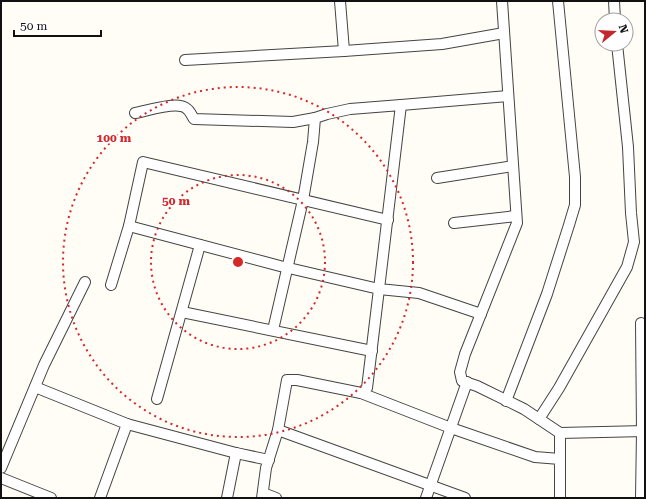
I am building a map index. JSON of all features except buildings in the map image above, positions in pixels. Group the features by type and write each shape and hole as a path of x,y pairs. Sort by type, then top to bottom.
{"street":[{"path":"340,1 344,51"},
{"path":"502,1 517,224 465,354 460,372 462,380 524,409 560,433 644,431"},
{"path":"506,400 547,294 575,205 575,177 558,1"},
{"path":"614,1 615,12"},
{"path":"185,60 442,44 504,33"},
{"path":"539,419 559,388 627,267 634,242 628,147 618,52"},
{"path":"135,113 174,105 182,106 188,109 194,119 293,122 350,109 508,96"},
{"path":"361,393 367,388 401,105"},
{"path":"273,330 303,200 313,142 315,118"},
{"path":"111,285 129,226 143,162 388,220"},
{"path":"437,178 513,166"},
{"path":"454,223 516,216"},
{"path":"129,226 287,268 379,289 419,293 481,314"},
{"path":"157,399 200,245"},
{"path":"1,468 44,365 85,282"},
{"path":"182,312 372,351"},
{"path":"641,323 644,431 641,498"},
{"path":"276,498 263,495 266,468 278,430 288,380 297,380 361,393 451,428 535,458 560,459"},
{"path":"426,498 467,382"},
{"path":"35,387 127,424 236,453 269,460"},
{"path":"100,498 127,424"},
{"path":"278,430 465,498"},
{"path":"560,433 560,498"},
{"path":"227,498 236,453"},
{"path":"1,478 51,498"}]}
